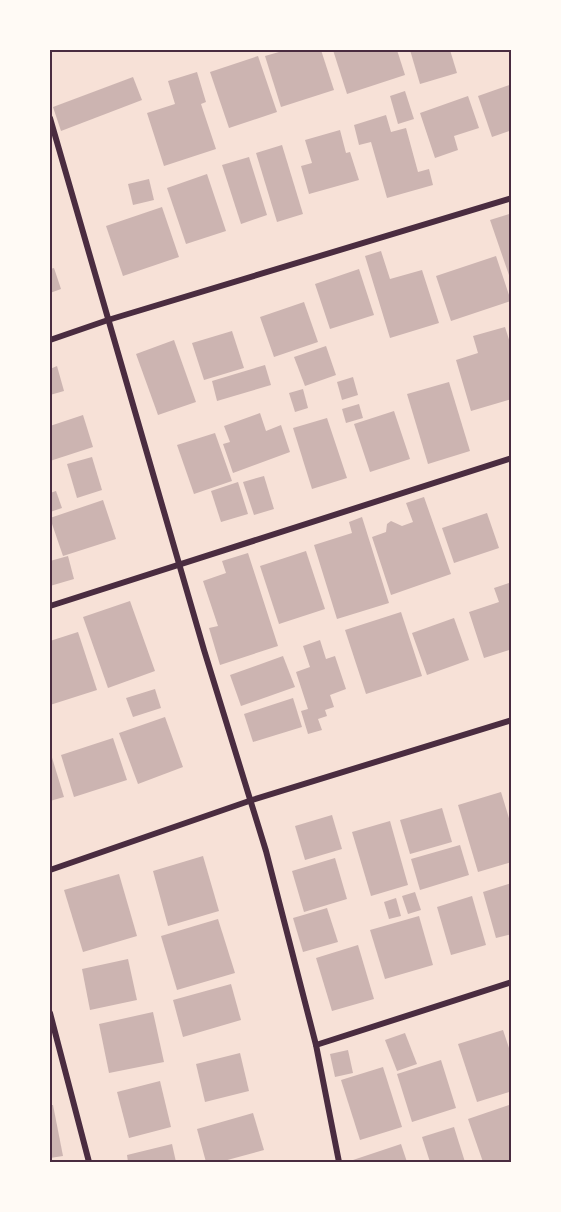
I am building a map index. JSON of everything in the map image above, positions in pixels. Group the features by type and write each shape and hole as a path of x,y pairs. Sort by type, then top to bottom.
{"street":[{"path":"50,118 179,565 252,800 316,1045 339,1162"},
{"path":"50,340 108,320 512,198"},
{"path":"50,606 512,458"},
{"path":"50,870 252,800 512,720"},
{"path":"316,1045 512,982"},
{"path":"50,1013 89,1162"}],"building":[{"path":"286,50 321,50 334,90 281,107 265,56"},
{"path":"333,50 397,50 405,75 347,94"},
{"path":"410,50 450,50 457,73 420,84"},
{"path":"258,56 277,112 229,128 210,72"},
{"path":"197,72 206,102 201,104 216,149 164,166 147,113 175,104 168,81"},
{"path":"133,77 142,100 61,131 53,107"},
{"path":"512,84 512,130 492,137 478,96"},
{"path":"405,91 414,119 398,124 390,96"},
{"path":"468,96 479,128 454,136 458,150 435,158 420,113"},
{"path":"386,115 391,132 406,128 418,172 429,169 433,185 387,198 371,142 359,145 354,125"},
{"path":"340,130 346,153 350,152 359,180 309,194 301,166 312,163 305,140"},
{"path":"282,145 303,214 277,222 256,153"},
{"path":"249,157 267,215 241,224 222,165"},
{"path":"207,174 226,231 186,244 167,188"},
{"path":"149,179 154,200 133,205 128,184"},
{"path":"162,207 179,257 123,276 106,226"},
{"path":"512,213 512,281 511,281 490,220"},
{"path":"381,251 390,279 422,270 439,323 390,338 365,256"},
{"path":"496,256 511,301 451,321 436,276"},
{"path":"54,268 61,289 50,293 50,269"},
{"path":"359,269 374,315 330,329 315,284"},
{"path":"304,302 318,342 274,357 260,317"},
{"path":"505,327 512,349 512,399 471,411 456,360 478,353 473,336"},
{"path":"232,331 244,368 204,380 192,343"},
{"path":"174,340 196,402 158,415 136,354"},
{"path":"326,346 336,375 305,386 294,357"},
{"path":"265,365 271,385 217,401 212,381"},
{"path":"57,366 64,391 50,395 50,369"},
{"path":"353,377 358,395 342,400 337,382"},
{"path":"449,382 470,451 428,464 407,394"},
{"path":"303,389 308,408 295,412 289,393"},
{"path":"359,404 363,418 346,423 342,409"},
{"path":"394,411 410,459 370,472 354,424"},
{"path":"260,413 266,431 281,425 290,452 233,473 223,444 230,442 224,426"},
{"path":"83,415 93,447 50,461 50,426"},
{"path":"327,418 347,478 312,489 293,428"},
{"path":"215,433 232,481 194,494 177,445"},
{"path":"92,457 102,490 77,498 67,464"},
{"path":"264,476 274,509 254,515 243,482"},
{"path":"238,482 248,514 221,522 211,491"},
{"path":"56,491 62,508 50,512 50,493"},
{"path":"424,497 451,574 391,595 372,537 386,532 387,524 391,521 402,526 413,522 406,503"},
{"path":"103,500 116,539 63,556 50,518"},
{"path":"487,513 499,548 454,563 442,528"},
{"path":"362,517 389,603 337,619 314,545 352,533 349,522"},
{"path":"306,551 325,609 279,624 260,566"},
{"path":"248,553 278,646 220,665 209,628 218,626 203,581 226,573 222,561"},
{"path":"68,556 74,579 50,586 50,561"},
{"path":"509,583 512,590 512,649 484,658 469,612 499,602 494,588"},
{"path":"130,601 155,671 108,688 83,617"},
{"path":"401,612 422,676 366,694 345,630"},
{"path":"454,618 469,660 427,675 412,633"},
{"path":"78,632 97,690 50,705 50,641"},
{"path":"320,640 326,659 335,656 346,689 330,695 334,707 325,710 327,716 318,719 322,730 308,734 301,711 308,709 296,672 310,667 303,646"},
{"path":"283,656 295,687 241,706 230,675"},
{"path":"155,689 161,708 133,717 126,698"},
{"path":"293,698 302,727 253,742 244,714"},
{"path":"165,717 183,767 138,784 119,733"},
{"path":"113,738 127,780 74,797 61,755"},
{"path":"50,751 64,797 50,801"},
{"path":"501,792 512,828 512,862 478,872 458,805"},
{"path":"442,808 452,842 410,854 400,820"},
{"path":"332,815 342,849 305,860 295,826"},
{"path":"390,821 408,885 371,896 352,832"},
{"path":"460,845 469,875 420,890 411,859"},
{"path":"203,856 219,911 168,926 153,871"},
{"path":"335,858 347,899 304,912 292,871"},
{"path":"119,874 137,936 83,952 64,890"},
{"path":"512,883 512,934 496,938 483,892"},
{"path":"415,892 421,910 408,914 402,896"},
{"path":"472,896 486,945 451,955 437,907"},
{"path":"396,898 401,916 389,919 384,902"},
{"path":"327,908 338,942 303,952 293,918"},
{"path":"419,916 433,965 385,979 370,930"},
{"path":"218,919 235,973 177,990 161,936"},
{"path":"358,945 374,999 332,1011 316,958"},
{"path":"128,959 137,1000 90,1010 82,969"},
{"path":"231,984 241,1020 183,1037 173,1000"},
{"path":"153,1012 164,1062 109,1073 99,1024"},
{"path":"503,1030 512,1057 512,1091 477,1102 458,1044"},
{"path":"405,1033 417,1064 397,1071 385,1040"},
{"path":"348,1050 353,1073 335,1077 330,1054"},
{"path":"240,1053 249,1091 205,1102 196,1064"},
{"path":"441,1060 456,1108 412,1122 397,1074"},
{"path":"383,1067 402,1127 360,1140 341,1080"},
{"path":"160,1081 171,1127 129,1138 117,1092"},
{"path":"50,1105 53,1105 63,1156 50,1158"},
{"path":"509,1105 512,1114 512,1162 483,1162 468,1119"},
{"path":"253,1113 264,1150 220,1162 206,1162 197,1129"},
{"path":"454,1127 465,1162 430,1162 422,1137"},
{"path":"172,1144 176,1162 128,1162 127,1155"},
{"path":"401,1144 407,1162 347,1162"}]}
